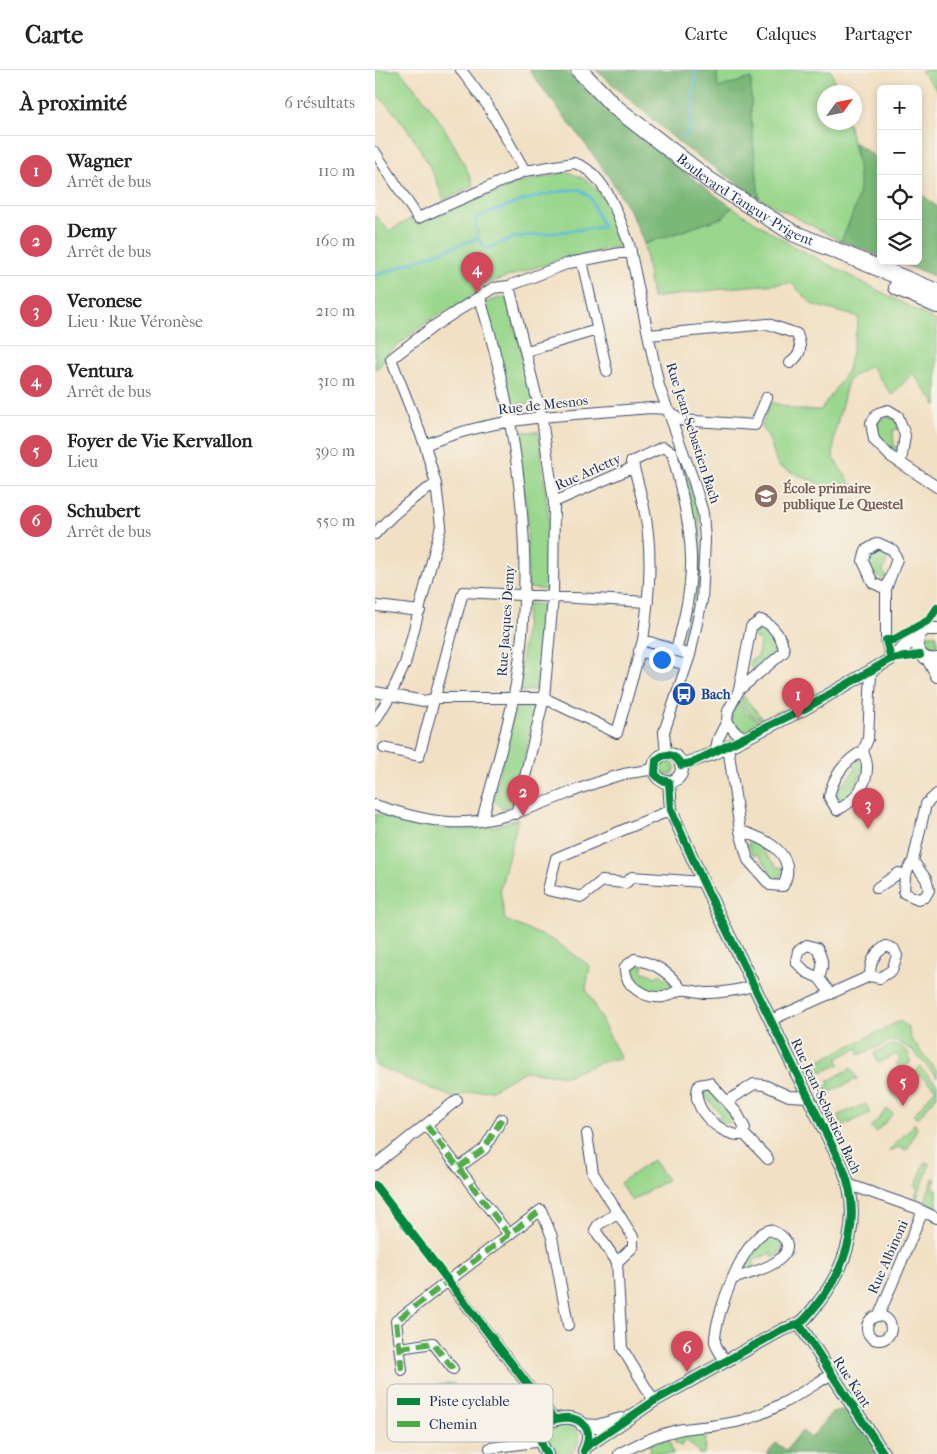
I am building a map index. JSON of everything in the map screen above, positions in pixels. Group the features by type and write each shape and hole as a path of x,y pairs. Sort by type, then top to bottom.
{"main road":[{"name":"Boulevard Tanguy-Prigent","path":"579,70 615,106 709,180 793,233 937,292"},
{"path":"793,233 889,284 937,306"}],"street":[{"path":"375,152 418,218 525,171 488,106 461,70"},
{"name":"Rue Jean-Sebastien Bach","path":"525,171 574,163 580,164 593,174 603,187 622,224 631,251 659,386 703,513 705,540 702,600 688,660 664,732 666,755"},
{"path":"375,721 391,696 405,664 441,526 436,484 425,445 391,359 434,326 493,288 509,286 581,261 631,251"},
{"path":"581,261 607,371"},
{"path":"509,286 527,351 542,419 554,502 553,598 544,698 516,814"},
{"name":"Rue Jacques Demy","path":"480,298 496,353 511,421 523,524 524,594 513,698 482,820"},
{"path":"649,335 768,324 797,334 801,346 799,356 790,363"},
{"path":"527,351 597,330"},
{"path":"667,409 680,420 755,425 767,397"},
{"name":"Rue de Mesnos","path":"425,445 467,429 511,421 650,408 667,409"},
{"path":"901,462 905,435 898,416 888,410 878,413 871,424 874,440 890,456 937,488"},
{"path":"375,692 424,700 436,698 544,698 617,732 643,640 651,553 647,516 631,462 663,447 672,452 687,521 691,556 686,613 676,651"},
{"name":"Rue Arletty","path":"554,502 634,467"},
{"path":"375,534 388,519 421,493 436,484"},
{"path":"886,589 887,640 891,659"},
{"path":"384,748 419,756 463,592 648,602"},
{"path":"377,606 420,611"},
{"path":"715,753 718,739 727,721 728,711 739,690 751,627 761,620 771,624 783,645 784,652 739,690"},
{"path":"681,765 715,753 804,710 891,659 921,632 935,625"},
{"path":"918,636 916,646 929,658 937,676"},
{"path":"643,640 676,651 688,660"},
{"path":"639,651 688,660"},
{"path":"891,659 929,658"},
{"path":"863,750 850,757 832,784 829,797 837,810 849,805 861,787 868,767 863,750 867,739 871,671"},
{"path":"727,721 734,731 745,738"},
{"path":"728,746 740,831 748,860 770,885 783,886 789,875 788,863 768,840 740,831"},
{"path":"666,755 675,757 681,765 678,778 669,782 657,777 654,769 656,761 666,755"},
{"path":"375,805 418,818 451,822 482,820 516,814 624,774 654,769"},
{"name":"Rue Jean-Sebastien Bach","path":"584,1451 628,1417 654,1401 782,1330 799,1324 833,1282 847,1253 851,1233 850,1186 809,1097 703,882 671,810 669,782"},
{"path":"913,861 926,879 929,890 925,897 918,899 904,893 905,875 913,861 926,804 937,794"},
{"path":"671,810 556,858 548,890 582,896 602,880 626,883 632,877 703,882"},
{"path":"877,888 899,874 905,875"},
{"path":"682,990 662,968 650,963 635,959 625,967 625,975 629,984 640,992 663,997 682,990 706,993 734,991 754,986"},
{"path":"771,1020 870,976"},
{"path":"819,978 831,994"},
{"path":"711,1083 728,1101 745,1128 743,1133 739,1136 715,1124 698,1103 695,1092 699,1085 711,1083"},
{"path":"728,1101 754,1084 764,1085 789,1096 809,1097"},
{"path":"375,1164 427,1126 457,1100"},
{"path":"459,1168 484,1149 502,1119"},
{"path":"427,1126 509,1235"},
{"path":"743,1133 768,1159"},
{"path":"587,1134 590,1167 633,1237 633,1247 617,1262"},
{"path":"850,1186 870,1190 937,1218"},
{"path":"403,1370 396,1321 541,1210 553,1237 568,1325"},
{"name":"Rue Albinoni","path":"879,1315 923,1211"},
{"path":"617,1213 598,1225 595,1230 617,1262 622,1348 654,1401"},
{"path":"725,1361 714,1343 719,1313 732,1279 758,1234 770,1230 780,1234 787,1243 786,1252 776,1263 732,1279"},
{"path":"448,1281 527,1384"},
{"name":"Rue Kant","path":"799,1324 885,1454"},
{"path":"400,1348 433,1343 453,1369"},
{"path":"619,1454 645,1440 681,1429 726,1425 748,1419 773,1408 832,1374"},
{"path":"554,1419 566,1416 575,1419 582,1425 587,1436 584,1451"},
{"name":"Rue Jean-Sebastien Bach","path":"582,1425 597,1426 628,1417"},
{"path":"490,1448 535,1442"},
{"path":"542,1442 547,1454"}],"green space":[{"path":"375,70 399,70 411,83 442,124 474,186 444,200 432,171 407,129 375,93"},
{"path":"529,70 565,70 605,108 646,142 732,207 724,217 644,244 623,199 609,177"},
{"path":"596,70 717,70 718,88 751,78 751,119 759,198 682,145"},
{"path":"717,70 831,70 836,85 817,85 817,130 850,130 861,176 858,203 841,241 759,198 751,119 751,78 717,89"},
{"path":"937,70 937,90 921,71"},
{"path":"854,142 877,158 877,254 841,241 856,203 859,172"},
{"path":"567,172 589,182 602,196 620,235 622,242 620,246 555,261 480,286 473,297 428,321 389,353 380,366 375,369 375,215 389,231 412,218 417,224 522,182"},
{"path":"922,194 937,207 937,277 906,265 922,265"},
{"path":"732,207 791,245 937,321 937,406 913,373 892,395 870,365 848,380 835,432 833,458 854,488 835,491 778,466 769,438 762,427 770,402 798,410 821,410 848,370 859,317 813,305 791,283 737,287 652,298 644,244 724,217"},
{"path":"507,296 534,402 511,407 484,303"},
{"path":"886,416 896,420 899,429 893,430 894,446 899,448 898,455 877,432 877,423"},
{"path":"518,432 539,432 548,513 550,590 528,588 527,516"},
{"path":"682,465 696,503 701,540 699,577 685,651 680,649 694,577 696,534"},
{"path":"883,550 891,556 888,556 883,572 887,576 882,579 869,571 868,558 874,551"},
{"path":"528,603 549,607 540,689 518,692"},
{"path":"761,625 774,635 778,642 779,650 755,671 750,666 751,659 758,657 760,641 754,637 753,631"},
{"path":"926,635 937,635 937,652 926,652 921,641"},
{"path":"743,696 763,719 783,709 784,711 766,721 747,711 741,698"},
{"path":"738,700 745,713 760,721 752,725 754,729 742,732 732,724 732,714"},
{"path":"515,707 537,707 512,805 502,809 493,800"},
{"path":"857,759 862,760 865,766 848,800 839,803 835,794 839,781 843,785 855,769 852,762"},
{"path":"665,761 671,761 675,768 671,775 665,775 661,771 661,765"},
{"path":"375,814 415,824 457,829 497,826 518,819 500,890 505,920 555,941 590,966 586,989 621,1059 601,1062 566,1076 525,1071 492,1090 470,1092 454,1098 375,1065"},
{"path":"753,839 770,847 762,850 777,867 784,868 779,879 773,879 765,873 770,870 758,855 752,855 748,843"},
{"path":"644,965 642,971 656,977 660,974 671,983 670,990 657,992 645,989 627,972 633,966"},
{"path":"900,1021 908,1027 911,1039 937,1071 937,1077 911,1049 894,1040 859,1055 858,1048 838,1058 839,1065 826,1070 818,1072 807,1067"},
{"path":"892,1045 905,1049 909,1055 910,1063 900,1069 896,1063 900,1060 897,1054 878,1063 874,1053"},
{"path":"920,1067 937,1084 937,1096 917,1119 913,1115 936,1089 920,1075 897,1100 888,1088 894,1083 898,1090"},
{"path":"851,1068 857,1079 828,1093 825,1087 829,1085 828,1081"},
{"path":"705,1088 709,1088 732,1115 731,1122 724,1124 715,1118 722,1116 708,1099 701,1101 701,1092"},
{"path":"866,1104 870,1113 843,1126 838,1115"},
{"path":"887,1109 893,1114 876,1132 871,1127"},
{"path":"914,1123 917,1128 907,1150 899,1147 888,1151 913,1126"},
{"path":"653,1160 667,1180 632,1201 620,1183"},
{"path":"925,1162 930,1164 917,1198 915,1197 918,1188 915,1187"},
{"path":"933,1178 936,1179 932,1188 937,1190 937,1207 925,1201"},
{"path":"769,1235 780,1238 784,1250 773,1258 771,1253 753,1261 756,1268 748,1269 744,1263 755,1244"},
{"path":"850,1408 880,1454 767,1454 776,1443 786,1450 802,1431 811,1438 832,1412"},
{"path":"558,1425 570,1425 578,1433 578,1445 570,1453 558,1453 550,1445 550,1442 553,1442 553,1428"},
{"path":"702,1433 706,1438 704,1454 698,1454 699,1452 686,1440 681,1446 674,1442 676,1437"},
{"path":"667,1439 670,1442 673,1454 661,1454 658,1452 651,1454 650,1444"}],"waterway":[{"path":"683,139 690,129 696,70"},
{"path":"579,189 590,197 603,227 516,237 485,249 478,238 475,218 539,196 579,189"},
{"path":"375,276 478,238"}],"marked path":[{"path":"459,1167 484,1149 502,1119"},
{"path":"427,1126 509,1235"},
{"path":"402,1370 396,1321 541,1210"},
{"path":"400,1348 433,1343 453,1369"}],"cycle path":[{"path":"891,659 886,640 893,640 929,620 937,608"},
{"path":"586,1447 654,1401 782,1330 803,1321 829,1288 838,1272 845,1256 852,1221 849,1186 843,1168 703,882 671,810 669,782 661,780 655,774 656,761 662,756 669,755 676,758 681,765 691,763 804,709 891,659 920,655"},
{"path":"375,1185 527,1384"},
{"path":"799,1324 884,1454"},
{"path":"553,1420 563,1418 575,1419 584,1425 588,1436 584,1451"},
{"path":"542,1442 547,1454"}],"place":[{"name":"Ventura","path":"477,293"},
{"name":"École primaire publique Le Questel","path":"766,496"},
{"name":"Bach","path":"684,694"},
{"name":"Wagner","path":"798,719"},
{"name":"Demy","path":"523,816"},
{"name":"Veronese","path":"868,829"},
{"name":"Foyer de Vie Kervallon","path":"903,1106"},
{"name":"Schubert","path":"687,1372"}]}
